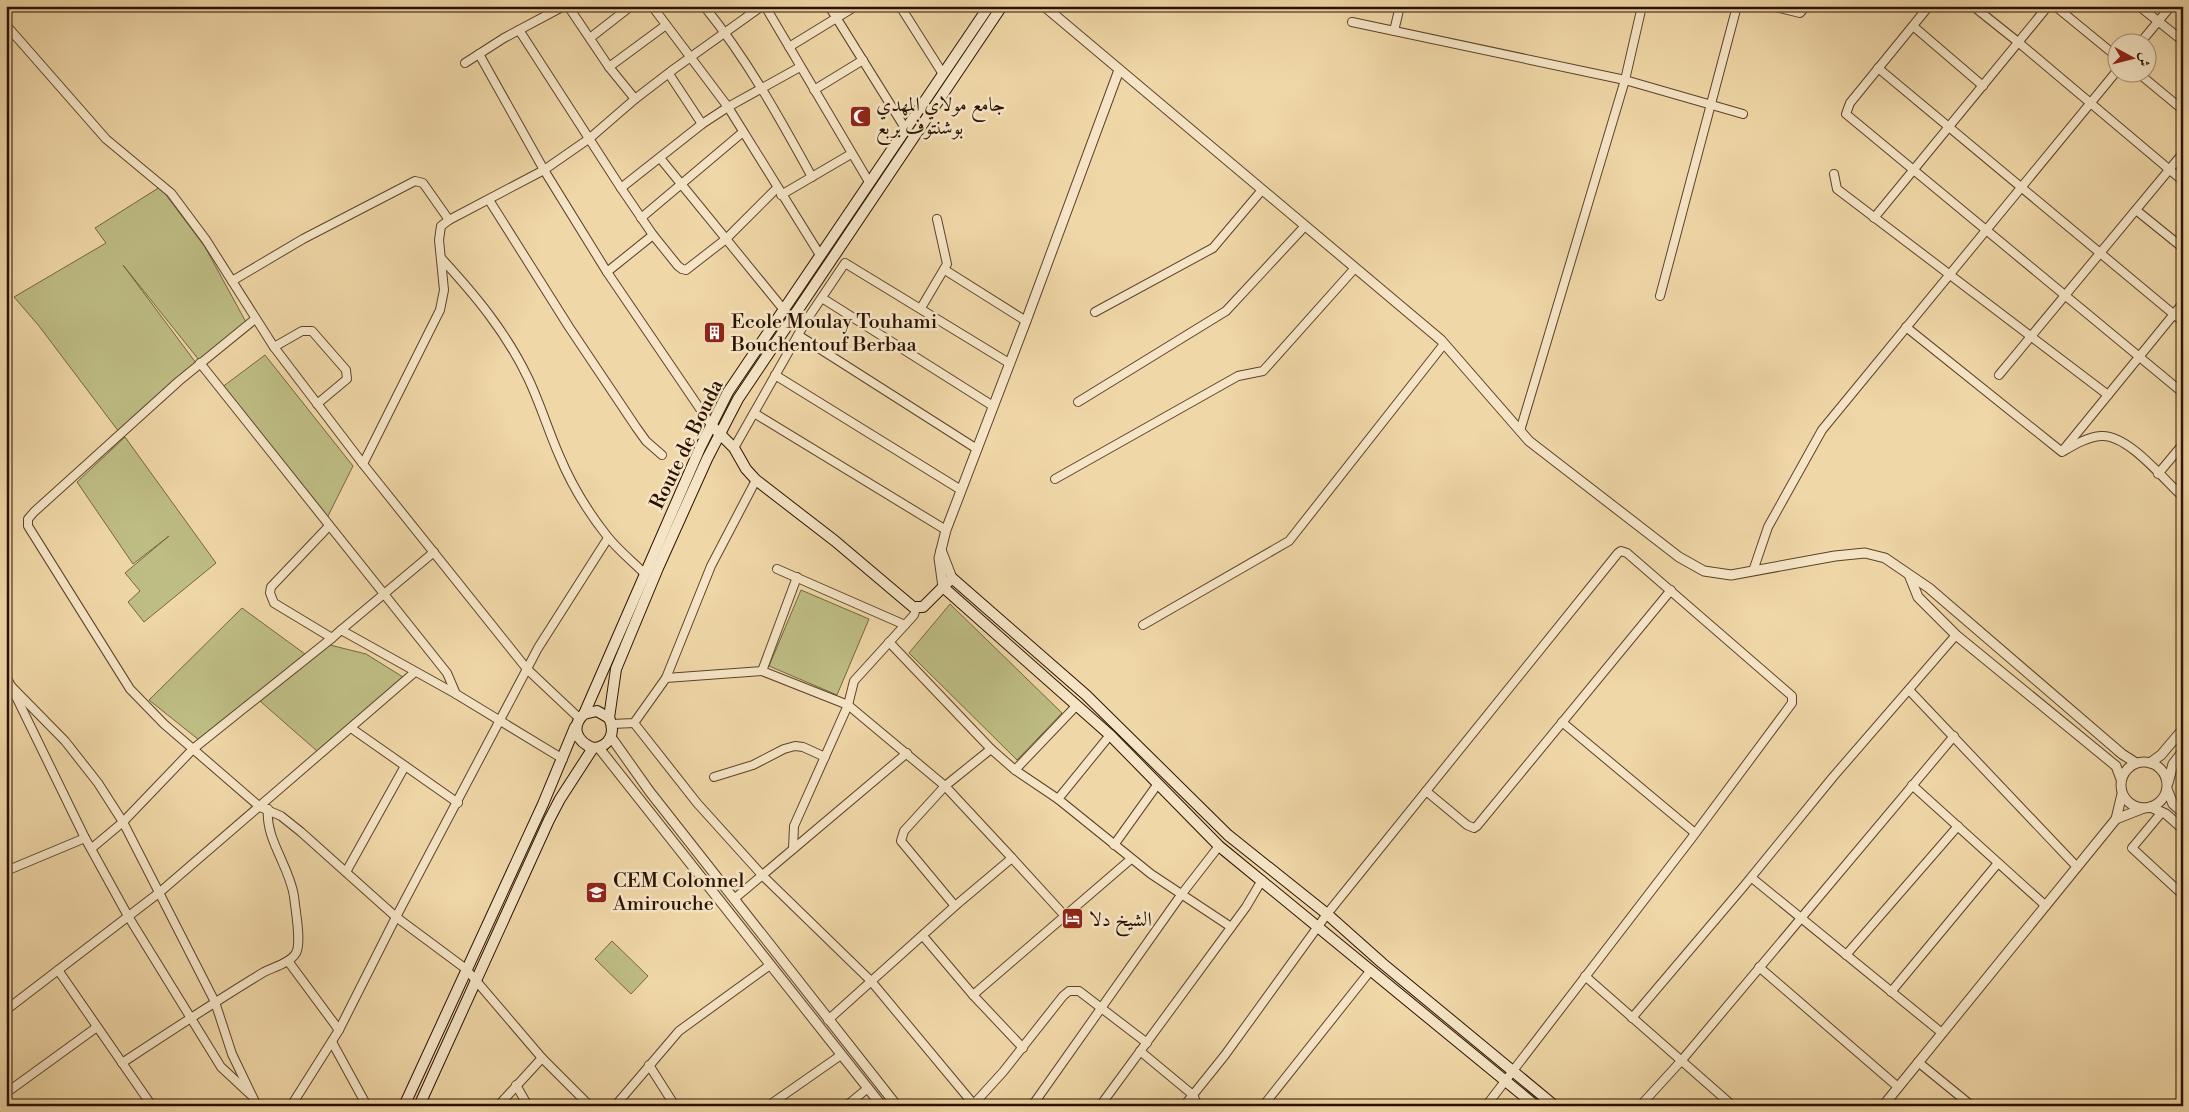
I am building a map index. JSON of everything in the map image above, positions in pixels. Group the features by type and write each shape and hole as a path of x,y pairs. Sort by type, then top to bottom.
{"main road":[{"name":"Route de Bouda","path":"404,1106 563,759 711,425 728,392 989,6"},
{"name":"Route de Bouda","path":"610,721 616,669 658,568 719,433 738,399 1002,6"},
{"path":"711,425 734,448 746,469 756,480 835,541 909,605 916,608 923,606 952,578 1086,695 1228,835 1327,914 1509,1075 1536,1106"},
{"path":"944,587 1110,735 1219,846 1371,970 1509,1075 1555,1106"},
{"path":"419,1106 560,799 596,748 611,737 610,721 597,711 580,718 576,731 580,740 596,748"}],"street":[{"path":"466,63 519,30 566,6 590,38 608,67 635,99"},
{"path":"590,38 631,6"},
{"path":"652,6 728,107 820,256"},
{"path":"704,6 726,32 763,88 812,177"},
{"path":"363,464 440,310 444,290 441,226 544,170 590,138 635,99 691,57 764,6 869,182"},
{"path":"829,6 905,128"},
{"path":"789,47 856,6"},
{"path":"900,6 943,74"},
{"path":"1044,6 1444,344 1529,440 1679,558 1704,571 1731,575 1865,553 1885,558 1910,577 1929,588 2114,748 2136,763"},
{"path":"1394,30 1400,6"},
{"path":"1520,431 1625,80 1642,6"},
{"path":"1660,296 1737,6"},
{"path":"1771,6 1800,13 1806,6"},
{"path":"1929,6 1850,103 1846,114 2183,392"},
{"path":"1973,6 2183,181"},
{"path":"1874,218 2048,6"},
{"path":"2055,6 2106,48"},
{"path":"2139,6 2183,41"},
{"path":"2150,32 2171,6"},
{"path":"1352,22 1625,80 1743,114"},
{"path":"6,25 106,139 171,193 206,240 274,347 363,464 527,669 580,718"},
{"path":"608,67 666,25"},
{"path":"1913,26 1982,86"},
{"path":"519,30 641,218 682,269 686,270 726,239 779,191 812,177 852,154"},
{"path":"479,54 544,170 607,272 711,425"},
{"path":"814,90 863,60"},
{"path":"621,188 702,124 728,107 800,67"},
{"path":"1878,68 2183,322"},
{"path":"944,587 940,572 940,548 946,530 1026,322 1119,70"},
{"path":"669,74 702,124"},
{"path":"1753,571 1768,527 1822,430 2108,82"},
{"path":"2148,82 2183,110"},
{"path":"641,218 743,132"},
{"path":"1999,375 2030,335 2183,153"},
{"path":"660,158 784,310"},
{"path":"1834,174 1836,189 2108,395"},
{"path":"232,281 303,239 415,181 423,183 449,220"},
{"path":"1095,312 1213,248 1262,190"},
{"path":"489,200 630,419 646,441 662,455"},
{"path":"2136,210 2183,248"},
{"path":"921,308 945,270 947,260 937,220"},
{"path":"1078,402 1226,311 1305,226"},
{"path":"607,272 653,235"},
{"path":"441,258 479,300 506,339 528,378 560,457 576,490 608,538 645,574"},
{"path":"734,448 798,335 842,266 847,263 1009,364"},
{"path":"1055,479 1238,376 1263,371 1355,268"},
{"path":"945,270 1026,322"},
{"path":"822,298 993,406"},
{"path":"2062,452 2183,303"},
{"path":"255,319 200,363 34,512 27,522 130,689 164,724 260,806 281,816 396,917 466,969 542,1058 590,1106"},
{"path":"1906,327 2062,452"},
{"path":"274,347 302,331 312,331 346,370 347,380 318,404"},
{"path":"798,335 977,448"},
{"path":"1143,624 1289,541 1444,344"},
{"path":"200,363 447,674 456,694"},
{"path":"775,375 961,490"},
{"path":"754,413 946,530"},
{"path":"2062,452 2082,441 2100,436 2110,436 2133,449 2183,497"},
{"path":"2158,474 2183,444"},
{"path":"634,723 666,678 711,566 756,480"},
{"path":"329,526 290,565 270,591 271,598 279,607 332,638"},
{"path":"291,1106 339,1030 396,917 458,803 498,722 527,669 608,538"},
{"path":"940,548 952,578"},
{"path":"1184,1106 1327,914 1621,551 1627,553 1793,698 1784,716 1696,833 1486,1106"},
{"path":"92,848 123,822 193,749 332,638 434,552"},
{"path":"777,569 905,625"},
{"path":"762,671 798,577"},
{"path":"1883,1106 2116,819 2122,794 2121,779 2116,766 1956,635 1918,597 1910,577"},
{"path":"1426,791 1467,825 1474,828 1670,590"},
{"path":"793,849 794,826 848,705 854,681 914,615 916,608"},
{"path":"341,630 456,694 498,722 563,759"},
{"path":"1632,1018 1752,878 1833,777 1956,635"},
{"path":"889,642 991,749 1015,770 1058,799 1131,859 1231,927"},
{"path":"666,678 762,671 848,705 945,786 1065,916"},
{"path":"6,1010 160,892 415,672"},
{"path":"6,676 86,838 128,916 221,1066 253,1096"},
{"path":"11,686 70,747 98,782 123,822 215,1002 232,1054 257,1106"},
{"path":"1909,690 2078,867"},
{"path":"1015,770 1077,705"},
{"path":"610,721 634,723 696,804 762,875 871,981 973,1105 1069,991 1079,991 1147,1043"},
{"path":"1562,722 1696,833"},
{"path":"350,728 458,803"},
{"path":"2150,763 2161,755 2183,729"},
{"path":"1058,799 1110,735"},
{"path":"1640,1106 1682,1060 1954,736"},
{"path":"611,737 650,792 897,1106"},
{"path":"714,778 753,766 784,748 803,747 825,756"},
{"path":"596,748 882,1106"},
{"path":"955,906 901,841 904,831 945,786 991,749"},
{"path":"2116,819 2161,801 2167,787 2172,764 2183,751"},
{"path":"734,899 907,753"},
{"path":"2121,779 2129,767 2136,763 2150,763 2163,771 2173,804 2183,814"},
{"path":"346,872 405,766"},
{"path":"1114,845 1158,785"},
{"path":"1912,785 2046,906"},
{"path":"2122,794 2131,804 2162,812 2183,829"},
{"path":"122,1063 215,1002 268,970 288,961 295,954 298,946 293,895 288,874 268,827 268,809"},
{"path":"2162,812 2132,848 2183,895"},
{"path":"1846,955 1958,826"},
{"path":"6,871 86,838"},
{"path":"1032,1106 1180,894 1219,846"},
{"path":"828,1020 955,906 1012,858"},
{"path":"973,995 1131,859"},
{"path":"1891,992 1998,863"},
{"path":"1752,878 1942,1033"},
{"path":"1100,1106 1246,907 1262,880"},
{"path":"923,936 973,995 1022,1048"},
{"path":"288,961 339,1030"},
{"path":"616,1106 679,1031 770,965"},
{"path":"1759,967 1898,1088"},
{"path":"58,970 152,1106"},
{"path":"1263,1106 1371,970"},
{"path":"1585,976 1734,1106"},
{"path":"6,1093 97,1027"},
{"path":"332,1042 367,1106"},
{"path":"1140,1051 1193,1095 1198,1106"},
{"path":"768,1106 841,1055"},
{"path":"498,1106 542,1058"},
{"path":"1918,1062 1972,1106"},
{"path":"650,1065 675,1106"},
{"path":"516,1085 528,1106"},
{"path":"846,1106 868,1088"}],"shaded area":[{"path":"160,187 205,247 247,324 199,360 123,265 196,363 119,432 39,326 14,297 106,243 95,228"},
{"path":"265,355 353,466 326,520 221,388"},
{"path":"125,437 216,563 144,622 128,602 140,591 125,573 169,536 133,564 77,482"},
{"path":"801,590 869,619 837,695 769,666"},
{"path":"950,604 1062,713 1017,760 909,653"},
{"path":"242,608 305,654 199,740 149,700"},
{"path":"330,645 366,654 403,677 317,751 260,701"},
{"path":"612,941 648,976 631,994 595,959"}],"place":[{"name":"جامع مولاي المهدي بوشنتوف بربع","path":"860,116"},
{"name":"Ecole Moulay Touhami Bouchentouf Berbaa","path":"715,332"},
{"name":"CEM Colonnel Amirouche","path":"597,892"},
{"name":"الشيخ دلا","path":"1073,919"}]}
